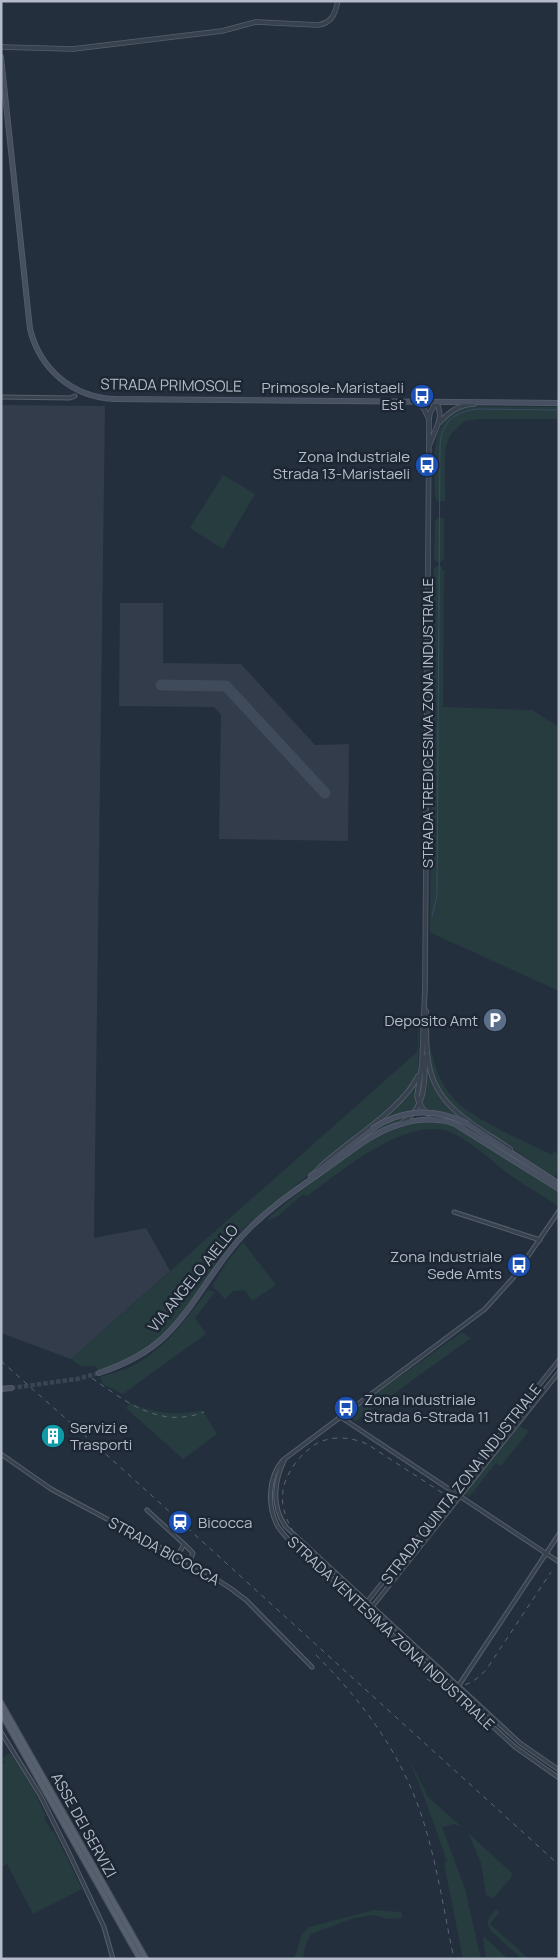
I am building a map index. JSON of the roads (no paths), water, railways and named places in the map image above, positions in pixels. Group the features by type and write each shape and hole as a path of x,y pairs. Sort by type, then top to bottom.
{"main road":[{"name":"STRADA PRIMOSOLE","path":"1,57 30,329 40,355 56,376 68,385 83,392 108,398 559,403"},
{"path":"299,1187 372,1129 394,1117 415,1112 443,1114 468,1124 559,1184"},
{"path":"299,1187 378,1134 399,1124 423,1121 448,1121 464,1128 559,1189"},
{"name":"VIA ANGELO AIELLO","path":"99,1373 141,1354 164,1337 185,1313 238,1240 299,1187"},
{"path":"1,1389 12,1388"},
{"name":"ASSE DEI SERVIZI","path":"1,1702 146,1959"},
{"name":"ASSE DEI SERVIZI","path":"1,1713 140,1959"}],"street":[{"path":"1,47 73,49 222,31 256,22 326,24 335,14 338,1"},
{"path":"1,397 70,398 75,396"},
{"path":"411,402 424,407 428,420"},
{"path":"428,420 436,402"},
{"path":"430,444 438,424 440,412 436,402"},
{"path":"438,424 457,407 487,402"},
{"name":"STRADA TREDICESIMA ZONA INDUSTRIALE","path":"425,1002 430,444 428,420"},
{"path":"425,1002 428,1066 440,1096 456,1112 527,1163"},
{"path":"425,1002 417,1092 419,1103 426,1114 448,1121"},
{"path":"399,1124 409,1118 419,1103 425,1086 427,1023"},
{"path":"310,1177 338,1150 401,1101 413,1086 420,1072"},
{"path":"286,1456 486,1309 513,1278 559,1211"},
{"path":"454,1212 540,1240"},
{"name":"STRADA QUINTA ZONA INDUSTRIALE","path":"363,1607 558,1363"},
{"name":"STRADA QUINTA ZONA INDUSTRIALE","path":"368,1612 559,1372"},
{"path":"540,1384 545,1389"},
{"path":"339,1416 559,1562"},
{"name":"STRADA BICOCCA","path":"1,1454 51,1489 230,1588 246,1600 312,1667"},
{"name":"STRADA VENTESIMA ZONA INDUSTRIALE","path":"286,1456 277,1480 276,1496 277,1508 286,1527 520,1743 558,1768"},
{"name":"STRADA VENTESIMA ZONA INDUSTRIALE","path":"286,1456 274,1475 271,1505 274,1518 280,1529 515,1747 559,1778"},
{"path":"147,1510 194,1553 189,1564"},
{"path":"454,1691 559,1534"},
{"path":"176,1558 184,1544"},
{"path":"303,1552 307,1548"},
{"path":"406,1553 411,1557"},
{"path":"425,1665 430,1660"},
{"path":"436,1674 440,1669"},
{"path":"490,1724 495,1720"},
{"path":"1,1732 40,1795 69,1853 104,1927 114,1959"},
{"path":"553,1774 558,1768"}],"waterway":[{"path":"432,916 437,896 441,437 443,430 450,420 461,413 476,409 559,410"}],"tunnel":[{"path":"11,1388 77,1379 99,1373"}],"railway":[{"path":"1,1361 559,1865"},
{"path":"92,1378 131,1404 158,1415 173,1417 204,1412"},
{"path":"407,1658 371,1610 310,1554 297,1537 287,1519 283,1501 285,1482 294,1465 316,1444 328,1439 342,1438 367,1444 444,1494"},
{"path":"427,1679 443,1686 465,1685 486,1670 551,1572"},
{"path":"316,1655 365,1710 392,1750 403,1771 422,1817 432,1852 454,1959"}],"place":[{"name":"Primosole-Maristaeli Est","path":"422,396"},
{"name":"Zona Industriale Strada 13-Maristaeli","path":"427,465"},
{"name":"Deposito Amt","path":"495,1020"},
{"name":"Zona Industriale Sede Amts","path":"519,1265"},
{"name":"Zona Industriale Strada 6-Strada 11","path":"346,1408"},
{"name":"Servizi e Trasporti","path":"53,1436"},
{"name":"Bicocca","path":"180,1522"}]}
